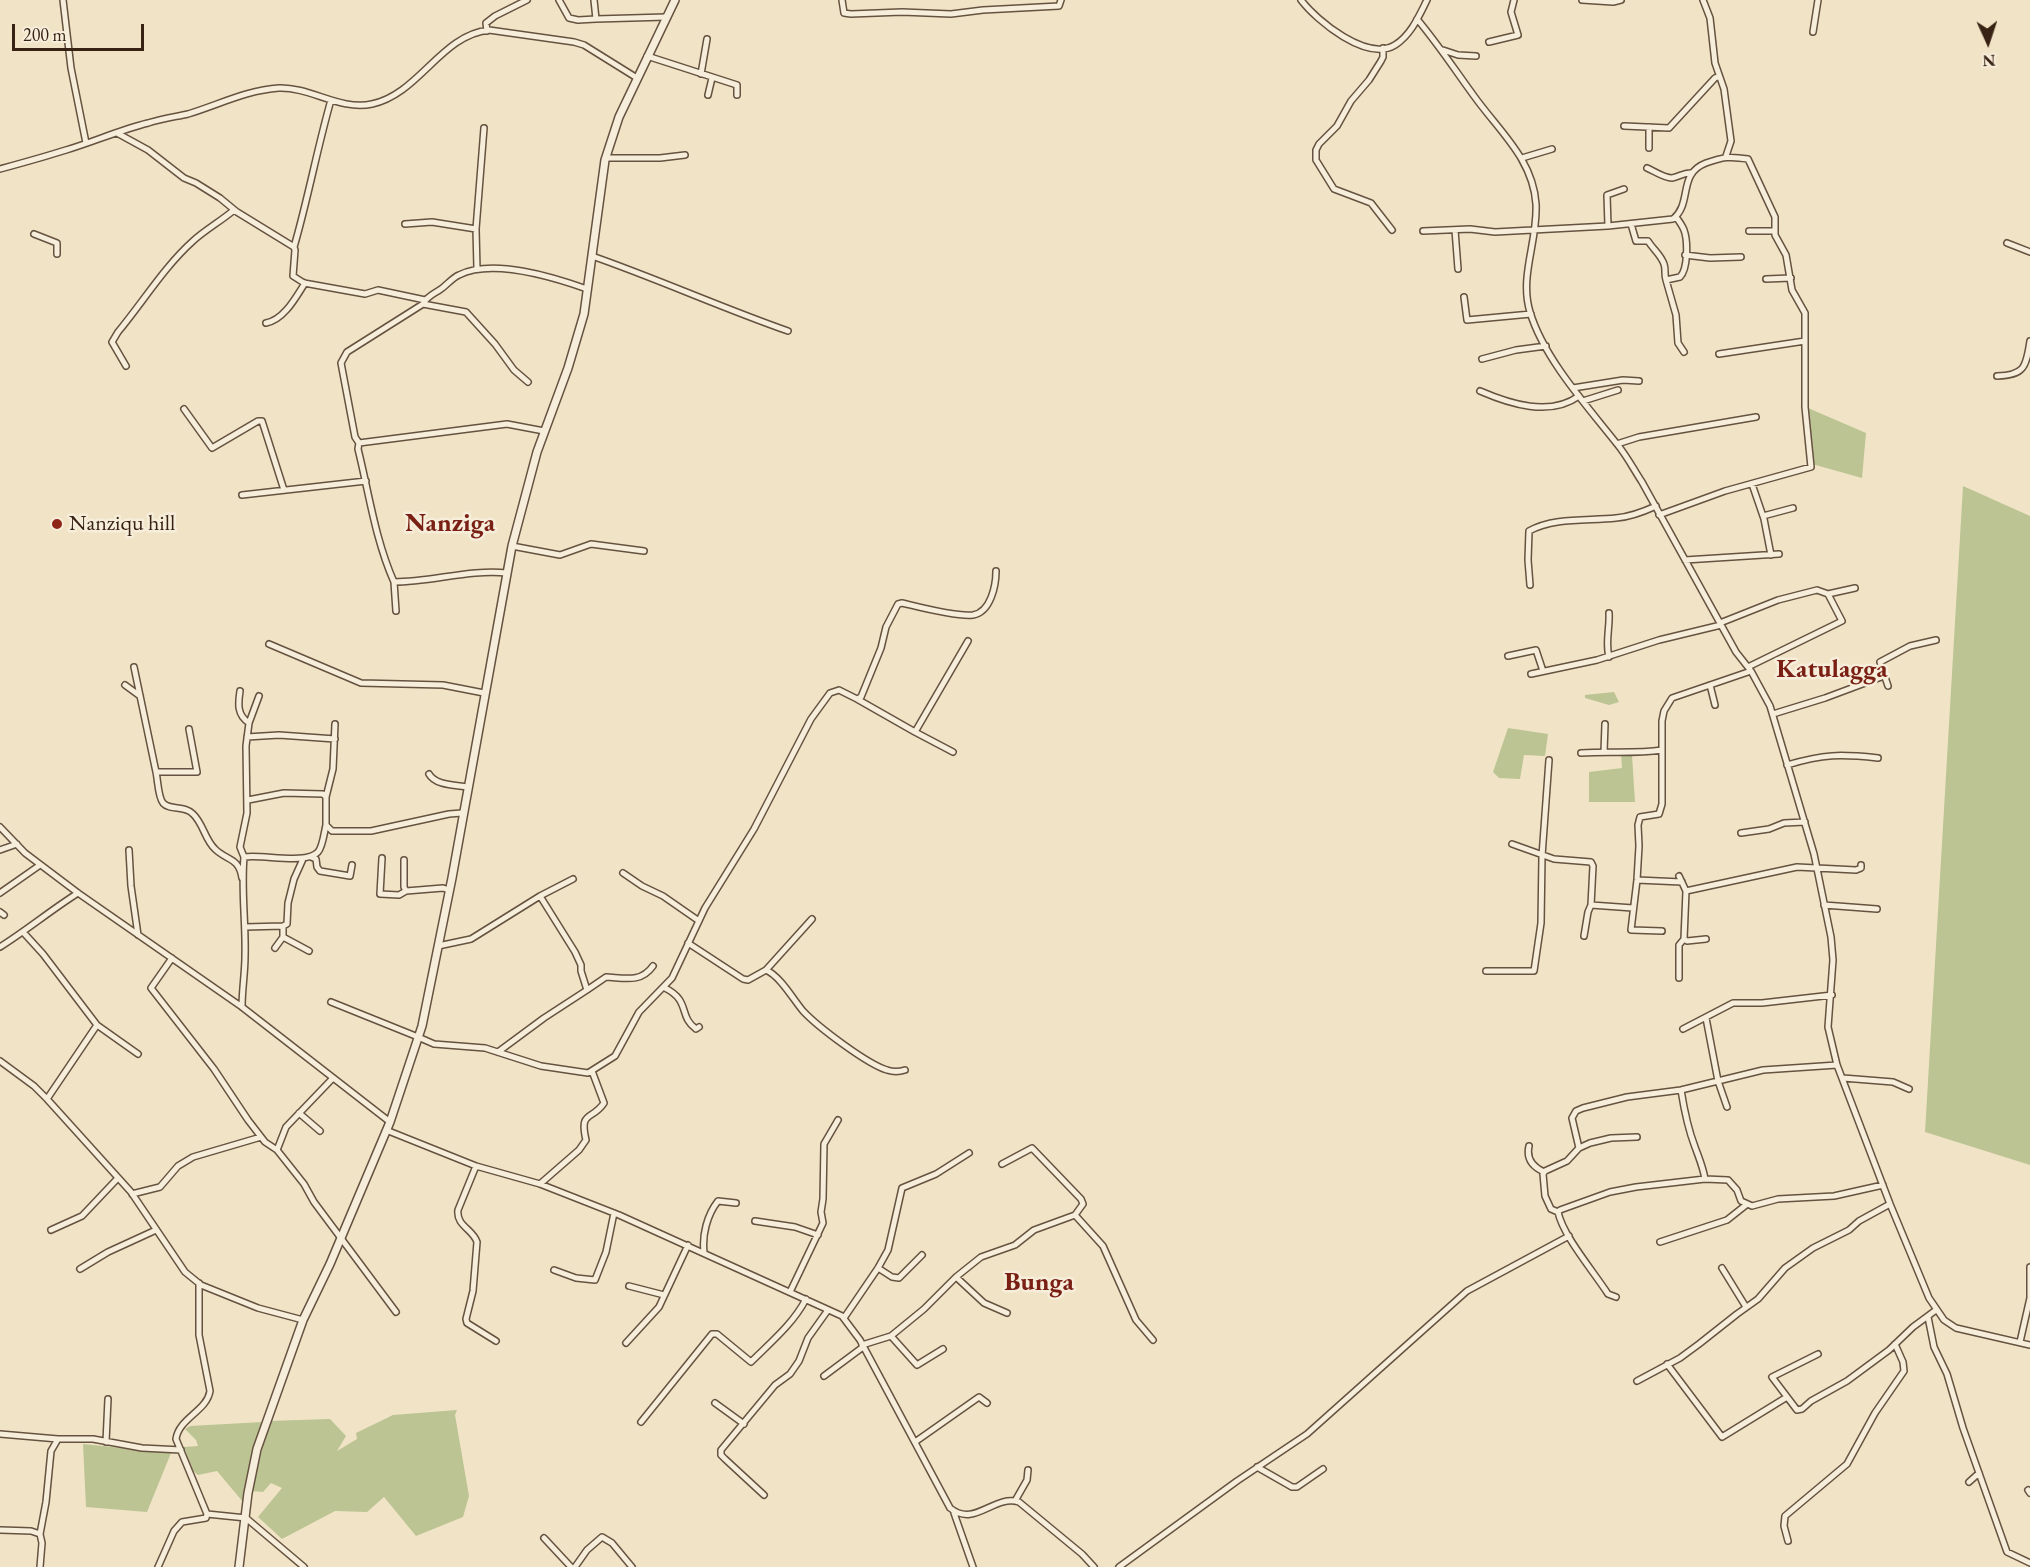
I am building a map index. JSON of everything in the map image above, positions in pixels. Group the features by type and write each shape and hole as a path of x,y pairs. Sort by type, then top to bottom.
{"street":[{"path":"63,0 71,68 86,143"},
{"path":"487,31 486,23 495,16 527,0"},
{"path":"559,0 569,18 578,20 666,17"},
{"path":"594,0 596,19"},
{"path":"239,1567 248,1493 257,1449 303,1320 341,1238 390,1122 427,1007 512,546 544,431 568,368 584,314 606,158 619,117 675,0"},
{"path":"842,0 844,13 851,14 902,12 951,14 983,10 1028,9 1059,6 1061,0"},
{"path":"1300,0 1337,33 1366,47 1383,48 1397,44 1407,34 1418,19 1427,0"},
{"path":"1489,42 1518,35 1511,12 1514,0"},
{"path":"1582,0 1613,2 1622,0"},
{"path":"1703,0 1710,18 1715,63 1724,89 1731,141 1726,156"},
{"path":"1813,32 1818,0"},
{"path":"1418,19 1522,158 1533,188 1536,206 1527,277 1531,314 1546,346 1581,399 1627,457 1773,714 1805,822 1831,937 1832,995 1828,1027 1837,1065 1929,1298 1944,1320 1956,1328 2030,1345"},
{"path":"0,169 147,123 188,114 232,98 281,88 359,106 374,104 390,98 464,38 477,31 574,42 584,45 637,78"},
{"path":"701,74 707,39"},
{"path":"1383,48 1381,62 1352,101 1337,126 1319,144 1316,150 1316,160 1334,189 1371,203 1392,230"},
{"path":"1443,50 1458,55 1476,56"},
{"path":"647,56 737,85 737,95"},
{"path":"1624,126 1669,128 1719,76"},
{"path":"708,96 712,78"},
{"path":"331,100 294,247 293,276 305,283 365,294 378,290 466,312 495,344 514,370 528,382"},
{"path":"1649,127 1649,148"},
{"path":"477,269 476,229 484,128"},
{"path":"117,133 148,150 184,178 220,198 234,210 294,247"},
{"path":"1522,158 1552,149"},
{"path":"606,158 660,158 685,155"},
{"path":"1659,515 1725,491 1811,467 1805,407 1805,313 1792,290 1786,255 1774,231 1775,217 1748,159 1726,156 1696,167 1692,172 1676,217"},
{"path":"1647,168 1662,176 1672,178 1692,172"},
{"path":"1608,226 1607,195 1624,189"},
{"path":"126,366 112,342 118,332 172,262 194,240 234,210"},
{"path":"1423,231 1470,229 1495,232 1608,226 1676,217"},
{"path":"1666,280 1680,277 1683,273 1684,230 1676,217"},
{"path":"405,224 432,222 476,229"},
{"path":"1631,224 1636,241 1648,242 1665,266 1664,275 1676,315 1678,343 1684,352"},
{"path":"1455,230 1458,269"},
{"path":"1749,231 1774,231"},
{"path":"34,234 57,243 57,254"},
{"path":"2007,243 2030,252"},
{"path":"1685,255 1710,258 1741,257"},
{"path":"592,256 659,279 689,294 788,331"},
{"path":"396,611 394,582 378,538 341,363 347,352 424,302 457,275 477,269 512,270 587,289"},
{"path":"1766,279 1791,278"},
{"path":"266,323 277,318 288,307 305,283"},
{"path":"1464,297 1467,320 1531,314"},
{"path":"1719,354 1805,342"},
{"path":"1997,376 2020,372 2025,364 2030,342"},
{"path":"1482,359 1516,350 1546,346"},
{"path":"1574,388 1623,380 1639,381"},
{"path":"1480,390 1499,398 1540,408 1561,406 1617,390"},
{"path":"184,409 212,448 258,421 262,421 284,490"},
{"path":"1617,444 1639,437 1756,417"},
{"path":"359,443 507,424 544,431"},
{"path":"242,495 366,481"},
{"path":"1752,484 1763,516 1771,555"},
{"path":"1530,585 1529,531 1565,521 1618,518 1640,513 1656,506"},
{"path":"1763,516 1793,508"},
{"path":"512,546 560,555 591,544 644,550"},
{"path":"1685,560 1779,554"},
{"path":"857,699 861,697 881,648 886,627 898,604 974,615 982,612 989,602 995,589 996,571"},
{"path":"394,582 493,572 507,573"},
{"path":"1531,674 1609,657 1659,639 1721,623 1778,600 1817,590 1828,594 1855,588"},
{"path":"1662,931 1630,930 1637,880 1640,817 1659,814 1662,804 1662,721 1668,703 1672,698 1683,693 1749,669 1842,621 1828,594"},
{"path":"1609,613 1610,625 1606,647 1609,657"},
{"path":"1888,686 1880,662 1910,646 1936,640"},
{"path":"915,732 968,641"},
{"path":"269,644 361,683 443,685 484,693"},
{"path":"1508,656 1536,650 1543,671"},
{"path":"134,667 162,802 166,806 185,809 193,813 215,849 240,868 245,927 242,1007"},
{"path":"1773,714 1884,676"},
{"path":"125,685 140,696"},
{"path":"1710,685 1715,705"},
{"path":"331,1002 434,1044 485,1048 541,1066 588,1074 615,1056 639,1012 672,978 699,921 754,829 811,719 830,693 839,690 952,752"},
{"path":"240,691 239,712 249,723"},
{"path":"242,878 244,857 240,847 248,800 247,736 249,723 260,696"},
{"path":"244,857 272,856 294,860 311,857 317,853 326,825 326,797 333,770 336,724"},
{"path":"1604,752 1605,724"},
{"path":"156,772 197,772 189,729"},
{"path":"247,736 279,735 335,739"},
{"path":"1581,753 1636,753 1662,750"},
{"path":"1787,765 1816,756 1846,754 1878,758"},
{"path":"1486,971 1534,971 1541,923 1542,856 1549,760"},
{"path":"429,774 432,780 437,782 467,788"},
{"path":"248,800 285,793 323,794 326,797"},
{"path":"324,835 332,831 372,831 462,813"},
{"path":"1741,833 1769,829 1784,823 1805,822"},
{"path":"326,825 332,831"},
{"path":"0,826 25,853 40,865 242,1007 390,1122"},
{"path":"0,850 17,844"},
{"path":"1512,844 1554,859 1591,862 1593,866 1592,905 1588,912 1584,936"},
{"path":"129,850 130,886 138,935"},
{"path":"311,857 316,859 320,871 350,876 352,866"},
{"path":"245,927 287,924 288,903 294,879 303,858"},
{"path":"382,858 380,894 399,895 406,891 443,888 449,891"},
{"path":"404,860 406,891"},
{"path":"0,893 40,865"},
{"path":"1686,891 1797,867 1856,870 1861,868 1861,865"},
{"path":"623,873 663,896 677,908 699,921"},
{"path":"438,946 471,939 540,896 573,879"},
{"path":"1637,880 1680,879 1686,891 1684,939 1679,945 1679,978"},
{"path":"0,946 23,932 46,912 78,893"},
{"path":"540,896 575,952 581,965 587,990"},
{"path":"1592,905 1633,908"},
{"path":"1824,905 1877,909"},
{"path":"688,943 748,980 766,970 812,919"},
{"path":"275,948 283,937 283,926"},
{"path":"23,932 97,1025 138,1054"},
{"path":"283,937 309,951"},
{"path":"1684,939 1687,941 1706,939"},
{"path":"172,958 151,988 214,1069 261,1137 277,1150 304,1184 314,1202 396,1312"},
{"path":"498,1052 606,977 625,980 640,978 653,966"},
{"path":"766,970 773,972 787,992 819,1026 882,1068 895,1072 905,1070"},
{"path":"665,987 682,1001 688,1023 696,1029 699,1027"},
{"path":"1683,1029 1733,1003 1762,1004 1832,995"},
{"path":"1706,1018 1718,1081 1727,1107"},
{"path":"47,1099 97,1025"},
{"path":"0,1061 34,1086 118,1178 132,1194 185,1272 199,1283 258,1308 303,1320"},
{"path":"1579,1148 1572,1118 1583,1108 1627,1097 1681,1090 1763,1070 1837,1065"},
{"path":"540,1184 579,1150 586,1140 583,1127 587,1117 604,1103 592,1071"},
{"path":"277,1150 286,1127 333,1078"},
{"path":"1843,1078 1893,1082 1910,1089"},
{"path":"1681,1090 1684,1109 1695,1147 1701,1159 1705,1179"},
{"path":"299,1113 320,1131"},
{"path":"790,1292 823,1223 821,1212 824,1144 838,1120"},
{"path":"386,1130 476,1166 540,1184 614,1212 843,1318 863,1346 946,1503 957,1514 970,1515 1009,1500 1015,1501 1032,1511 1047,1527 1082,1554 1094,1567"},
{"path":"132,1194 160,1187 178,1166 193,1157 261,1137"},
{"path":"1544,1172 1567,1161 1579,1148 1611,1138 1637,1137"},
{"path":"1529,1146 1530,1161 1533,1166 1544,1172"},
{"path":"824,1376 863,1346 891,1336 981,1257 1015,1245 1034,1230 1075,1215 1081,1208 1083,1202 1032,1148 1002,1164"},
{"path":"843,1318 878,1268 891,1241 902,1188 936,1174 969,1153"},
{"path":"476,1166 457,1216 461,1224 476,1236 477,1242 473,1291 466,1319 467,1323 496,1341"},
{"path":"1544,1172 1545,1196 1551,1209 1558,1212 1569,1236 1608,1294 1616,1297"},
{"path":"51,1230 82,1216 118,1178"},
{"path":"1558,1212 1567,1206 1610,1192 1705,1179 1728,1180 1737,1190 1741,1202 1752,1206 1786,1198 1834,1196 1883,1185"},
{"path":"704,1252 703,1242 707,1222 715,1205 718,1201 736,1203"},
{"path":"1637,1381 1699,1344 1758,1299 1785,1268 1813,1248 1890,1204"},
{"path":"1660,1242 1726,1220 1746,1205"},
{"path":"554,1270 576,1278 595,1280 606,1252 614,1212"},
{"path":"1075,1215 1103,1246 1136,1320 1153,1340"},
{"path":"755,1221 795,1227 818,1234"},
{"path":"80,1269 108,1252 156,1230"},
{"path":"1119,1567 1314,1428 1467,1291 1569,1236"},
{"path":"626,1343 659,1307 688,1245"},
{"path":"878,1268 892,1278 899,1278 922,1255"},
{"path":"2020,1342 2030,1298 2030,1267"},
{"path":"1722,1268 1746,1307"},
{"path":"956,1277 984,1303 1007,1313"},
{"path":"199,1283 199,1335 210,1391 208,1399 177,1430 176,1439 207,1514"},
{"path":"629,1286 664,1295"},
{"path":"641,1422 712,1334 717,1334 752,1362 794,1318 806,1299"},
{"path":"764,1495 721,1455 721,1450 775,1385 790,1374 808,1338 828,1310"},
{"path":"1818,1354 1772,1377 1797,1410 1847,1382 1936,1310"},
{"path":"1928,1317 1934,1347 1947,1374 1978,1473 2007,1552 2028,1564"},
{"path":"891,1336 915,1365 943,1349"},
{"path":"1788,1541 1784,1526 1785,1516 1847,1464 1875,1413 1901,1375 1903,1362 1895,1344"},
{"path":"1667,1364 1722,1437 1787,1397"},
{"path":"915,1442 979,1397 987,1403"},
{"path":"106,1442 108,1400"},
{"path":"715,1403 744,1424"},
{"path":"0,1434 58,1439 93,1439 142,1448 181,1450"},
{"path":"40,1567 42,1543 40,1534 51,1450 58,1439"},
{"path":"1257,1467 1292,1487 1297,1487 1323,1468"},
{"path":"1015,1501 1027,1480 1028,1470"},
{"path":"1969,1482 1978,1473"},
{"path":"954,1511 973,1567"},
{"path":"207,1514 246,1518 304,1567"},
{"path":"158,1567 174,1531 182,1522 201,1520 206,1518 207,1514"},
{"path":"0,1530 31,1531 40,1534"},
{"path":"544,1538 573,1567 602,1537 612,1542 632,1567"}],"green space":[{"path":"1808,408 1866,433 1862,478 1812,464"},
{"path":"1963,486 2030,516 2030,1165 1925,1132"},
{"path":"1614,692 1619,702 1609,705 1585,698 1585,695"},
{"path":"1508,728 1548,734 1545,756 1524,755 1520,779 1499,778 1493,772"},
{"path":"1621,754 1632,755 1635,802 1589,802 1589,772 1622,768"},
{"path":"457,1410 455,1415 469,1496 463,1517 416,1536 384,1497 367,1512 335,1511 282,1539 258,1517 282,1488 271,1483 263,1492 252,1491 269,1421 330,1419 346,1436 337,1451 357,1439 356,1433 393,1415"},
{"path":"262,1422 243,1502 217,1471 198,1475 193,1471 184,1447 198,1446 196,1440 185,1429 190,1426"},
{"path":"83,1444 171,1453 147,1512 86,1507"}],"place":[{"name":"Nanziqu hill","path":"57,524"}],"district":[{"name":"Nanziga","path":"450,524"},
{"name":"Katulagga","path":"1832,670"},
{"name":"Bunga","path":"1039,1283"}]}
